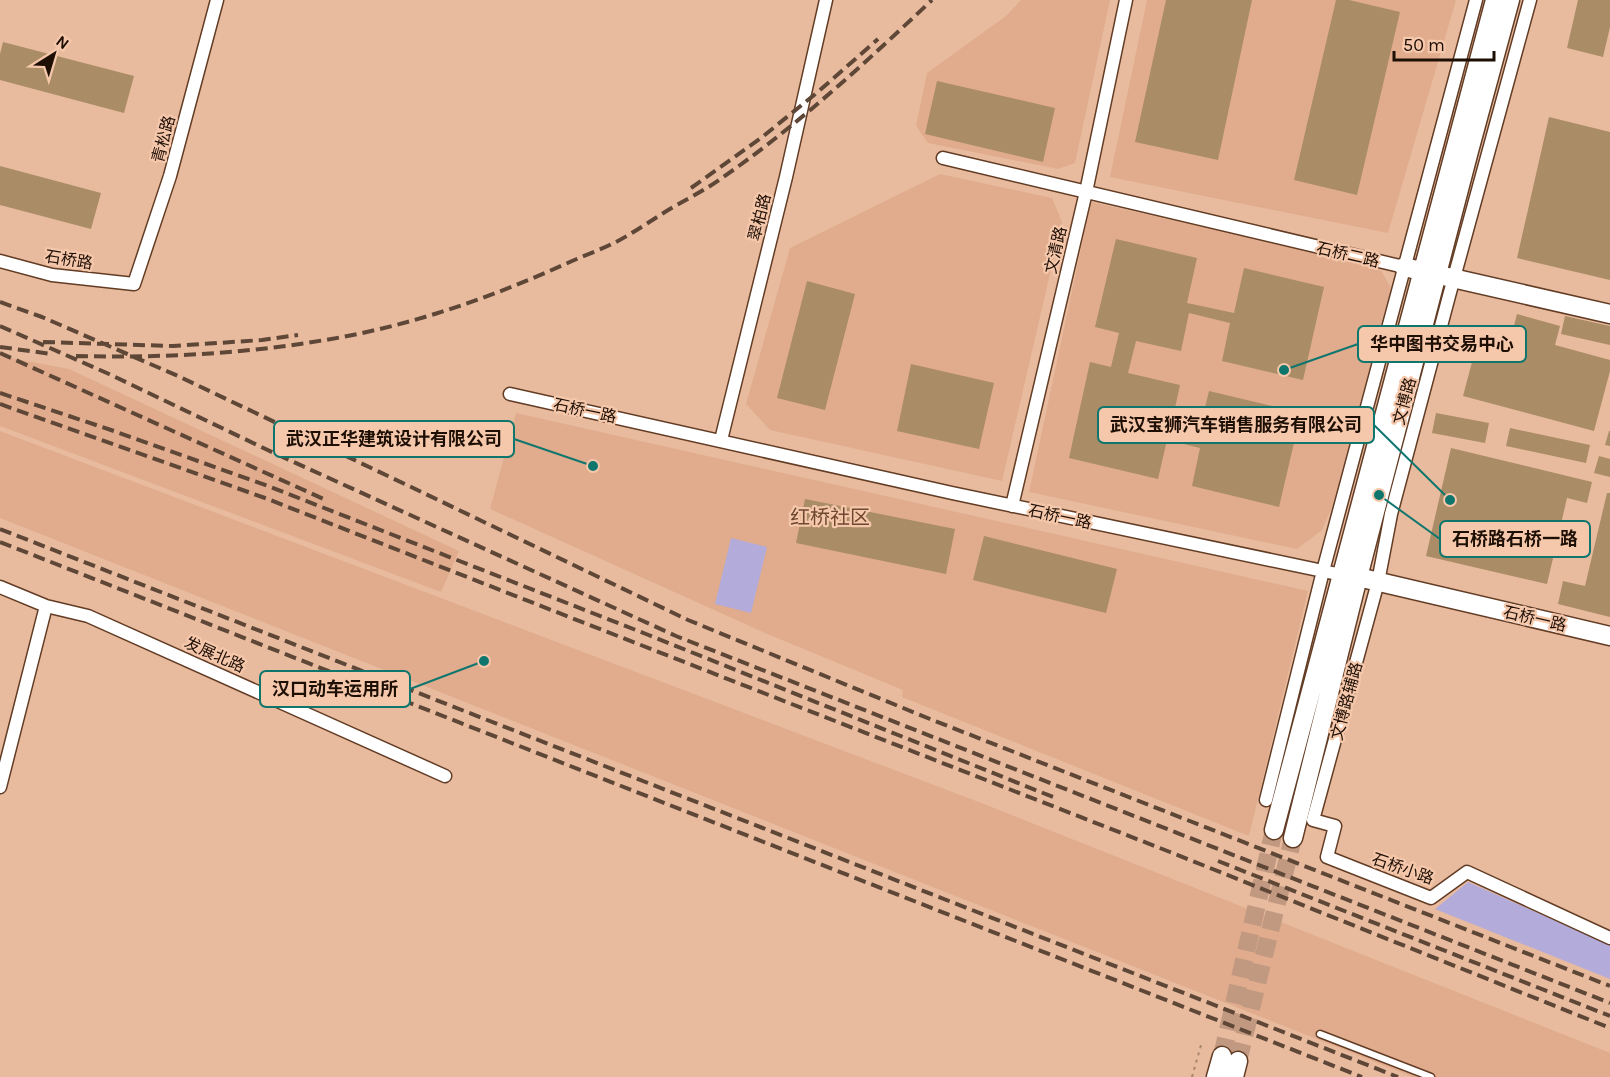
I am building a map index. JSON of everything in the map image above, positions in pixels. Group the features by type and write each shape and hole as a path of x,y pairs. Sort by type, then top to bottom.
{"main road":[{"name":"文博路","path":"1293,838 1350,576 1429,273 1495,0"},
{"name":"文博路","path":"1429,273 1468,151 1510,0"},
{"name":"石桥二路","path":"1429,273 1610,314"},
{"name":"石桥一路","path":"1350,576 1610,636"},
{"path":"1274,830 1350,576"},
{"path":"1216,1077 1232,1065"}],"street":[{"name":"青松路","path":"134,284 170,176 218,0"},
{"name":"翠柏路","path":"720,440 786,177 826,0"},
{"name":"文清路","path":"1011,506 1086,192 1126,0"},
{"path":"1429,273 1476,0"},
{"path":"1266,800 1323,571 1429,273 1530,0"},
{"name":"石桥二路","path":"943,158 1429,273"},
{"name":"石桥路","path":"0,261 52,275 134,284"},
{"name":"文博路辅路","path":"1313,820 1378,582 1429,273"},
{"name":"石桥一路","path":"510,394 1011,506 1350,576"},
{"name":"发展北路","path":"0,588 46,606 88,616 445,776"},
{"path":"0,787 46,606"},
{"name":"石桥小路","path":"1313,820 1335,826 1327,857 1379,878 1431,898 1467,872 1610,938"}],"lane":[{"path":"1320,1034 1431,1077"}],"path":[{"path":"1192,1077 1201,1045"}],"shaded area":[{"path":"1021,0 1110,0 1075,163 1058,169 928,143 916,126 927,73 1006,16"},
{"path":"1147,0 1456,0 1388,233 1110,177"},
{"path":"940,174 1052,198 1062,222 1002,481 770,430 746,404 790,248"},
{"path":"1091,202 1370,264 1382,272 1391,288 1332,507 1322,530 1297,549 1029,492"},
{"path":"0,356 69,369 459,551 441,592 0,426"},
{"path":"516,413 1308,591 1249,836 902,697 903,690 765,633 490,509"},
{"path":"0,431 984,804 1610,1053 1610,1077 1413,1077 0,518"},
{"path":"731,538 767,547 751,613 715,604"},
{"path":"1468,882 1610,945 1610,979 1435,909"}],"building":[{"path":"1166,0 1252,0 1218,160 1135,142"},
{"path":"1336,0 1349,0 1400,12 1357,195 1294,180"},
{"path":"1578,0 1610,0 1610,27 1603,57 1567,48"},
{"path":"3,42 134,76 124,113 0,80 0,54"},
{"path":"937,81 1055,108 1043,162 925,134"},
{"path":"1549,117 1610,132 1610,280 1517,258"},
{"path":"0,166 101,193 91,229 0,205"},
{"path":"1116,239 1197,258 1187,303 1234,313 1244,268 1324,287 1303,380 1222,361 1230,323 1189,313 1181,351 1136,341 1128,373 1180,385 1173,417 1201,424 1209,391 1301,413 1279,507 1192,486 1200,448 1167,440 1158,479 1069,458 1090,362 1111,367 1119,333 1095,327"},
{"path":"807,281 855,294 825,410 777,398"},
{"path":"1517,314 1560,326 1555,345 1610,360 1610,371 1594,431 1463,396 1481,328 1511,337"},
{"path":"1565,316 1610,326 1610,345 1561,334"},
{"path":"911,364 994,383 979,449 897,431"},
{"path":"1436,413 1489,423 1485,443 1432,433"},
{"path":"1510,428 1590,445 1586,463 1506,446"},
{"path":"1610,431 1610,446 1605,445"},
{"path":"1451,448 1592,482 1587,503 1567,498 1547,584 1426,556"},
{"path":"1599,456 1610,459 1610,477 1594,473"},
{"path":"1607,493 1610,493 1610,617 1558,604 1563,581 1585,586"},
{"path":"805,499 955,529 946,574 796,543"},
{"path":"984,536 1117,569 1106,613 973,580"}],"tunnel":[{"path":"1222,1056 1274,830"},
{"path":"1238,1061 1293,838"}],"railway":[{"path":"76,356 201,354 263,349 325,340 389,327 451,309 542,274 616,242 719,180 802,117 932,0"},
{"path":"691,188 761,138 878,39"},
{"path":"0,302 42,317 178,376 688,620 930,719 1610,986"},
{"path":"0,326 109,374 274,453 676,636 1610,1003"},
{"path":"43,342 173,346 262,340 298,335"},
{"path":"0,347 52,354"},
{"path":"0,353 328,501"},
{"path":"0,393 268,486 1053,797"},
{"path":"0,404 265,498 1170,852 1610,1028"},
{"path":"0,529 1398,1077"},
{"path":"0,542 1362,1077"},
{"path":"1218,861 1610,1016"}],"place":[{"name":"华中图书交易中心","path":"1284,370"},
{"name":"武汉正华建筑设计有限公司","path":"593,466"},
{"name":"石桥路石桥一路","path":"1379,495"},
{"name":"武汉宝狮汽车销售服务有限公司","path":"1450,500"},
{"name":"汉口动车运用所","path":"484,661"}],"district":[{"name":"红桥社区","path":"830,517"}]}
